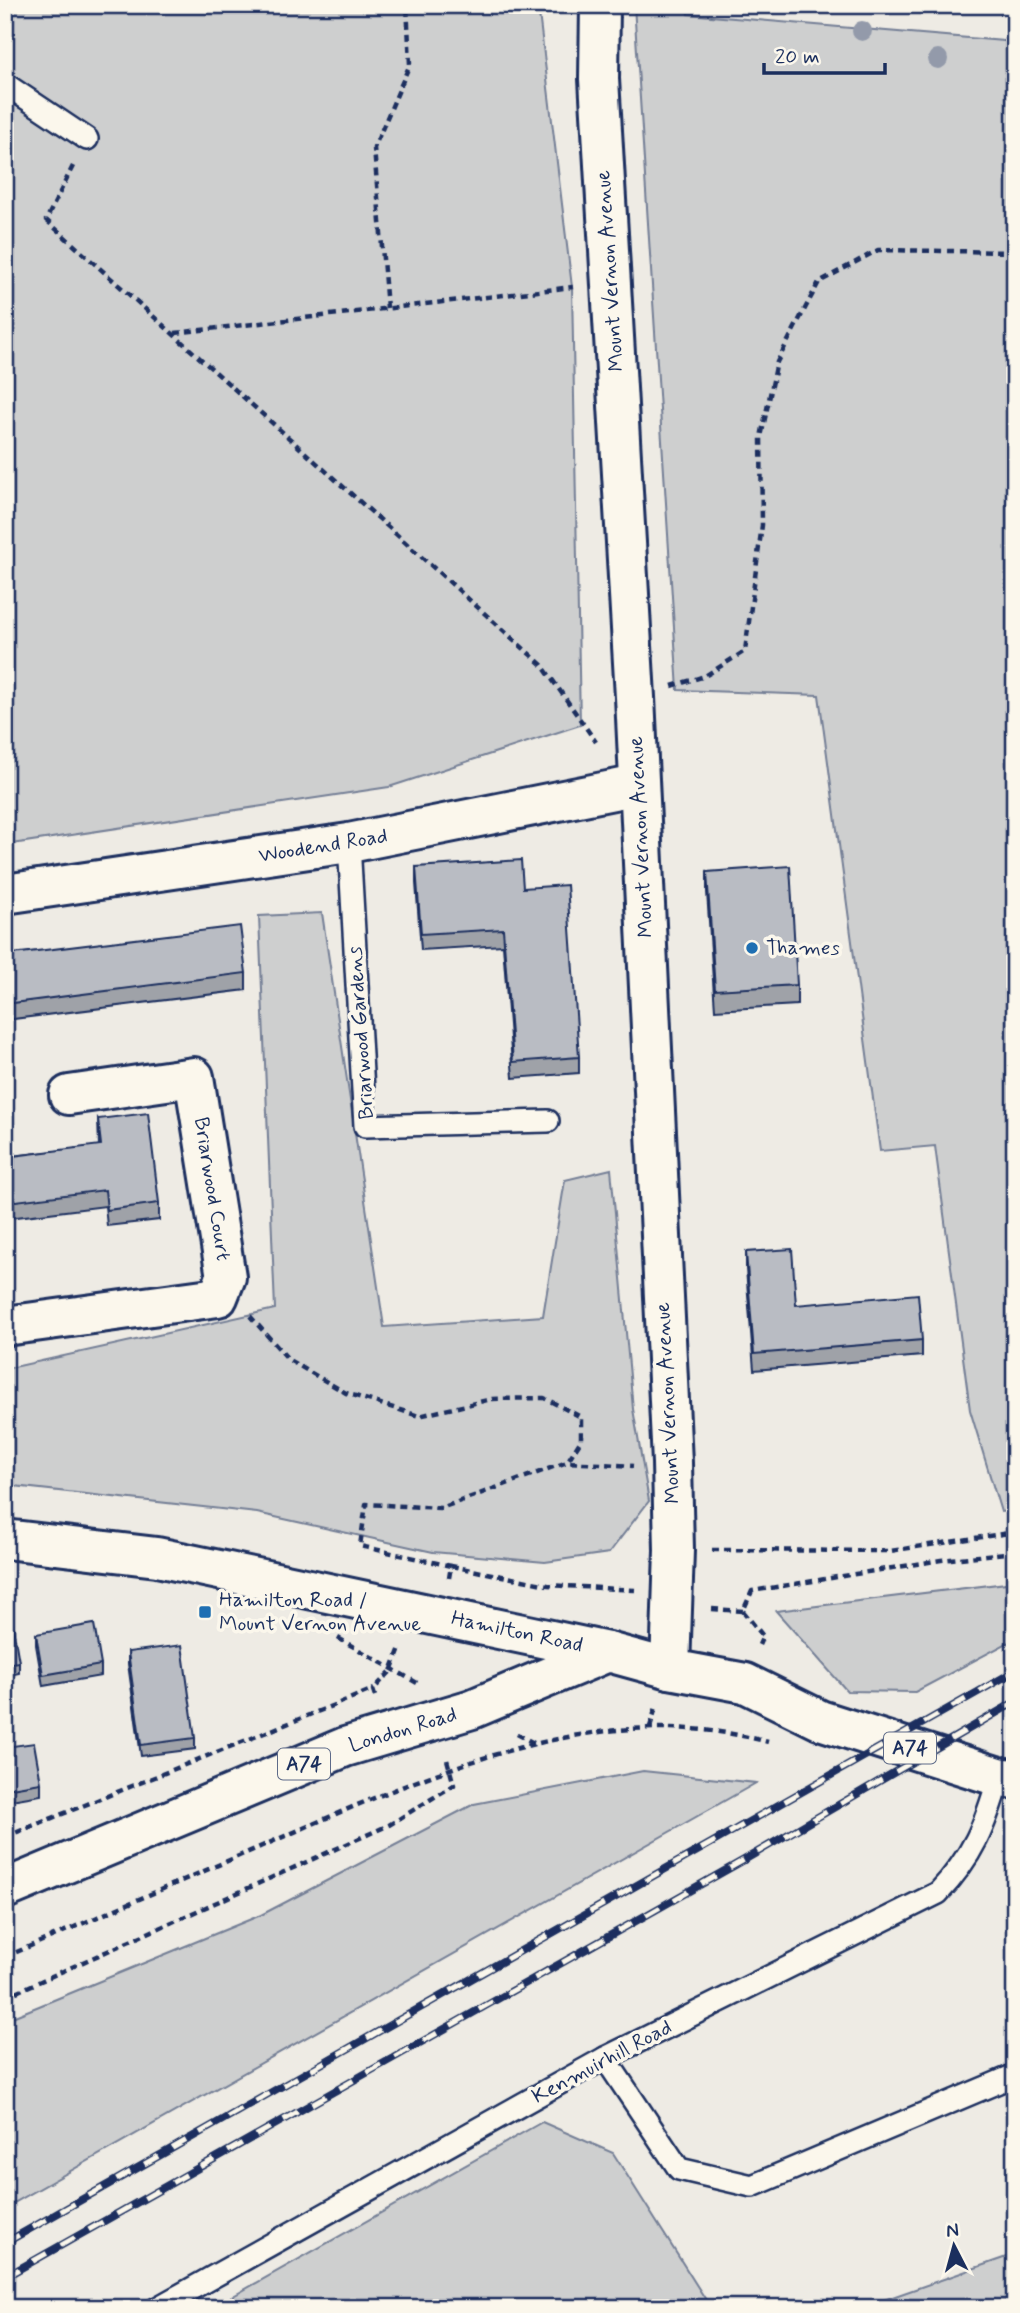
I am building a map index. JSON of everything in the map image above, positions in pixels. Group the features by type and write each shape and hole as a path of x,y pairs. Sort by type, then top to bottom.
{"main road":[{"name":"Mount Vernon Avenue","path":"600,6 599,79 635,697 674,1550 670,1669"},
{"name":"Woodend Road","path":"5,894 348,843 638,785"},
{"name":"Briarwood Court","path":"5,1326 218,1297 226,1277 194,1077 69,1095"},
{"name":"Hamilton Road","path":"5,1539 157,1557 745,1683 820,1720 1007,1778"},
{"name":"London Road","path":"5,1889 345,1747 472,1709 608,1652"}],"lane":[{"path":"5,84 87,139"},
{"name":"Briarwood Gardens","path":"348,843 365,1126 548,1121"},
{"name":"Kenmuirhill Road","path":"157,2308 605,2058 938,1893 963,1866 1007,1778"},
{"path":"605,2058 679,2169 752,2186 1015,2075"}],"path":[{"path":"387,308 373,148 410,64 407,5"},
{"path":"87,139 46,220 542,665 596,742 638,785"},
{"path":"635,697 705,676 744,652 762,525 761,437 777,362 819,282 878,250 1015,253"},
{"path":"174,333 572,287"},
{"path":"222,1286 289,1360 346,1393 419,1416 492,1399 544,1398 581,1417 582,1440 567,1462"},
{"path":"451,1566 360,1546 366,1504 441,1508 567,1462 624,1467"},
{"path":"674,1550 890,1551 1015,1532"},
{"path":"673,1594 691,1608 743,1611 752,1591 942,1560 1015,1552"},
{"path":"327,1632 391,1671 472,1709"},
{"path":"5,1837 374,1689"},
{"path":"5,1957 413,1781 535,1743 647,1727 696,1729 778,1744"},
{"path":"5,1997 389,1825 454,1785 451,1770"}],"shaded area":[{"path":"5,5 538,5 572,287 580,725 389,787 5,845"},
{"path":"634,5 687,5 688,14 1015,42 1015,1510 1001,1512 970,1410 935,1146 880,1151 819,695 678,690"},
{"path":"322,913 384,1327 543,1316 565,1180 611,1169 633,1409 649,1501 609,1553 545,1562 433,1552 257,1513 5,1485 5,1369 275,1309 259,916"},
{"path":"1015,1582 1015,1639 915,1692 847,1691 776,1611"},
{"path":"643,1771 756,1783 5,2208 5,2020 261,1915 474,1804"},
{"path":"542,2122 613,2153 711,2308 212,2308"},
{"path":"1015,2254 1015,2308 861,2308"}],"building":[{"path":"521,860 523,888 567,885 579,1057 513,1062 503,929 421,934 416,867"},
{"name":"Thames","path":"790,866 797,985 715,990 707,872"},
{"path":"240,926 246,973 5,1004 5,955"},
{"path":"148,1113 159,1203 107,1210 105,1190 7,1202 10,1221 5,1222 5,1157 101,1145 98,1119"},
{"path":"792,1249 796,1305 918,1294 922,1340 754,1354 746,1252"},
{"path":"12,1621 19,1662 5,1664 5,1623"},
{"path":"94,1624 101,1665 43,1675 36,1634"},
{"path":"182,1645 195,1738 141,1745 128,1652"},
{"path":"34,1743 41,1783 5,1789 5,1747"}],"railway":[{"path":"5,2243 1015,1671"},
{"path":"5,2277 744,1860 1015,1702"}],"place":[{"name":"Thames","path":"752,948"},
{"name":"Hamilton Road / Mount Vernon Avenue","path":"205,1612"}]}
